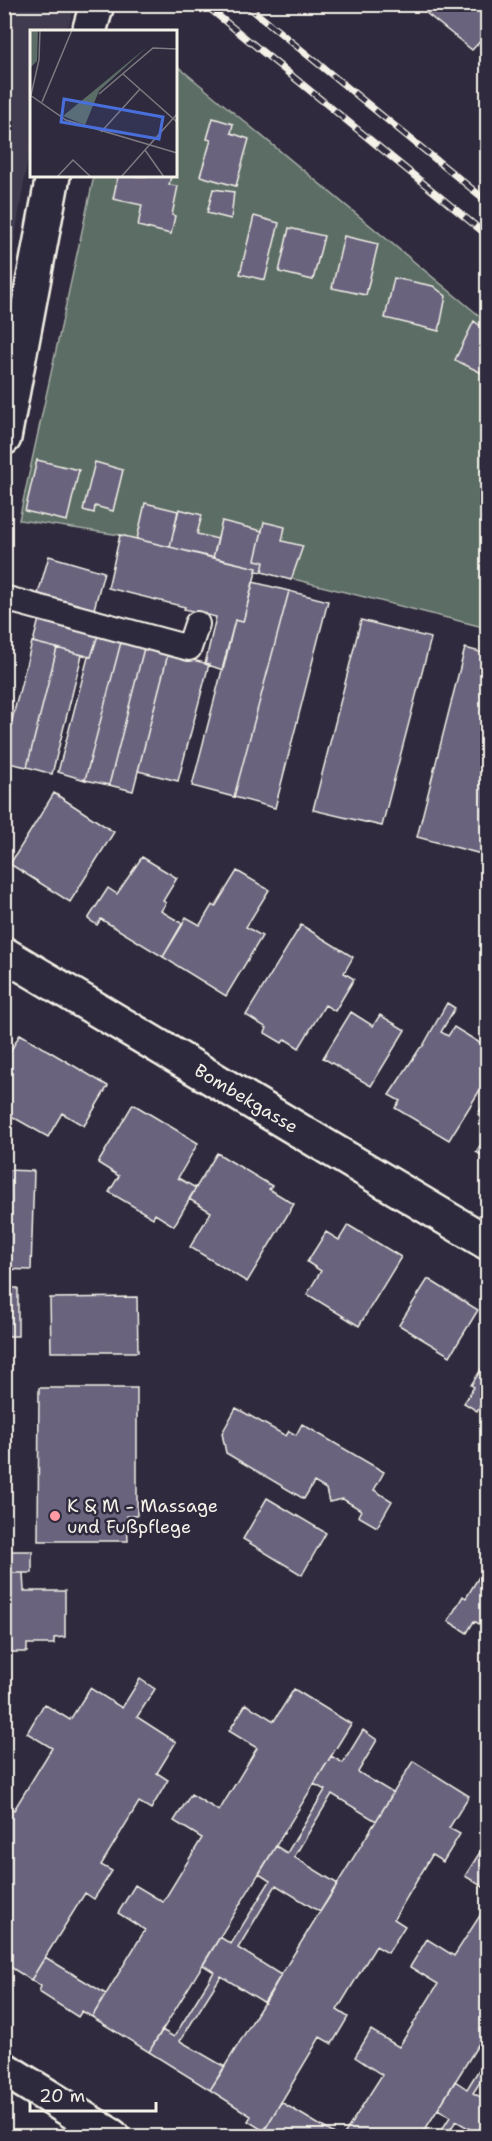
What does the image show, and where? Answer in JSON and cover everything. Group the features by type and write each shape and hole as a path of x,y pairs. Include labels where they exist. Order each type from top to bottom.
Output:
{"street":[{"path":"90,30 97,4"},
{"path":"4,438 53,177"},
{"name":"Bombekgasse","path":"4,954 488,1243"},
{"path":"4,2069 65,2109 112,2136"}],"lane":[{"path":"4,598 189,648 197,624"}],"shaded area":[{"path":"5,4 75,5 67,30 30,30 30,154 5,298"}],"green space":[{"path":"177,66 487,322 487,628 120,535 19,520 94,177 177,177"}],"building":[{"path":"415,4 488,4 488,33 472,50"},
{"path":"213,118 233,124 231,133 249,139 236,186 200,176 211,140 207,139"},
{"path":"118,177 171,177 169,185 178,186 171,234 138,226 142,205 113,199"},
{"path":"213,189 234,192 231,219 207,213"},
{"path":"254,216 279,223 265,280 240,274"},
{"path":"289,228 324,236 313,280 279,272"},
{"path":"344,236 378,244 366,295 332,288"},
{"path":"394,278 433,286 446,296 439,331 385,318"},
{"path":"474,321 488,332 488,376 455,360"},
{"path":"37,460 79,470 67,521 25,511"},
{"path":"95,462 123,470 113,511 95,506 94,513 83,510"},
{"path":"145,503 178,511 170,547 137,539"},
{"path":"179,509 202,515 197,534 218,539 213,558 170,547"},
{"path":"222,521 262,531 255,560 264,562 262,572 256,571 257,568 213,558"},
{"path":"264,522 285,527 282,541 303,546 291,580 262,572 264,562 255,560"},
{"path":"120,535 257,568 243,622 235,620 223,670 205,664 216,617 108,588"},
{"path":"49,556 104,572 94,609 38,594"},
{"path":"253,582 289,591 234,797 192,786 235,620 243,622"},
{"path":"289,591 328,601 275,808 234,797"},
{"path":"39,619 98,635 91,657 33,642"},
{"path":"361,620 431,638 382,826 313,810"},
{"path":"98,635 121,642 85,780 58,772 88,657 91,657"},
{"path":"32,642 57,648 27,767 4,762 4,751"},
{"path":"121,642 144,648 109,785 85,780"},
{"path":"57,648 82,655 52,774 27,767"},
{"path":"144,648 168,654 133,791 109,785"},
{"path":"465,648 488,654 488,847 485,855 417,837"},
{"path":"168,654 209,664 178,781 138,771"},
{"path":"54,793 114,832 70,902 10,864"},
{"path":"142,857 177,878 163,901 166,903 161,911 183,924 163,957 101,919 97,925 88,919 108,888 117,894"},
{"path":"237,871 269,890 246,927 262,936 226,996 163,957 186,917 200,925 212,905 215,907"},
{"path":"301,925 353,957 344,973 354,979 335,1011 325,1005 299,1048 285,1039 282,1043 265,1033 267,1028 246,1015"},
{"path":"447,1003 455,1008 441,1032 448,1036 454,1027 488,1048 488,1077 449,1140 395,1108 400,1101 389,1095 423,1046"},
{"path":"351,1012 373,1026 380,1015 405,1030 371,1086 323,1058"},
{"path":"20,1034 108,1086 84,1126 62,1113 48,1137 4,1112 4,1052 9,1054"},
{"path":"488,1098 488,1119 478,1114"},
{"path":"133,1104 198,1143 178,1178 196,1188 174,1226 155,1214 153,1218 109,1192 119,1176 98,1163"},
{"path":"488,1133 488,1159 476,1152"},
{"path":"217,1153 272,1186 269,1189 294,1204 247,1282 190,1247 211,1212 189,1199"},
{"path":"4,1170 34,1171 31,1270 4,1269"},
{"path":"348,1225 401,1257 359,1326 307,1294 321,1271 307,1262 326,1232 339,1240"},
{"path":"428,1279 478,1310 450,1356 399,1325"},
{"path":"4,1288 18,1288 18,1336 4,1336"},
{"path":"137,1297 138,1352 51,1352 50,1298"},
{"path":"488,1359 488,1411 480,1406 477,1411 464,1403 474,1387 471,1385"},
{"path":"39,1388 137,1388 137,1516 127,1516 128,1541 38,1541"},
{"path":"236,1408 286,1436 289,1431 296,1435 302,1424 384,1472 374,1490 392,1501 377,1527 358,1516 361,1510 343,1499 329,1502 326,1489 314,1482 304,1499 226,1453 222,1433"},
{"path":"267,1498 326,1533 302,1575 243,1539"},
{"path":"4,1551 32,1551 32,1573 4,1573"},
{"path":"488,1562 488,1629 474,1621 467,1633 448,1621 463,1596 466,1598"},
{"path":"4,1573 23,1573 24,1591 65,1591 65,1637 54,1638 54,1644 27,1644 27,1652 9,1652 9,1644 4,1644"},
{"path":"140,1679 155,1689 137,1717 176,1742 157,1773 168,1780 151,1809 139,1802 101,1865 112,1871 94,1899 85,1893 31,1980 4,1963 4,1805 14,1810 52,1748 27,1733 44,1704 70,1720 90,1688 122,1708"},
{"path":"294,1689 351,1724 149,2052 92,2017 145,1930 118,1913 135,1885 163,1902 202,1838 174,1821 191,1794 219,1811 257,1748 229,1731 246,1704 274,1721"},
{"path":"363,1730 377,1740 358,1772 393,1793 376,1821 332,1794 294,1857 338,1884 320,1912 276,1885 238,1948 281,1975 265,2003 221,1976 180,2041 225,2067 210,2090 149,2052 162,2030 174,2037 214,1972 203,1965 220,1937 231,1944 270,1881 259,1874 276,1846 287,1853 325,1790 314,1784 331,1756 343,1763"},
{"path":"413,1761 469,1796 449,1828 460,1834 443,1862 432,1855 394,1919 405,1926 388,1953 376,1946 337,2010 348,2017 332,2044 320,2037 264,2131 248,2121 251,2116 210,2090"},
{"path":"482,1849 488,1852 488,1890 465,1876"},
{"path":"488,1903 488,2029 421,2136 343,2136 382,2075 355,2057 371,2030 399,2047 438,1984 410,1967 427,1939 454,1956"},
{"path":"45,1957 106,1994 92,2017 82,2011 78,2017 39,1992 41,1986 31,1980"},
{"path":"488,2055 488,2070 473,2093 488,2101 488,2136 482,2136 456,2121 446,2136 438,2136 450,2117 438,2109 455,2081 467,2089"},
{"path":"281,2102 338,2136 273,2136 264,2131"}],"railway":[{"path":"204,4 488,236"},
{"path":"245,4 488,202"}],"place":[{"name":"K & M - Massage und Fußpflege","path":"55,1516"}]}
